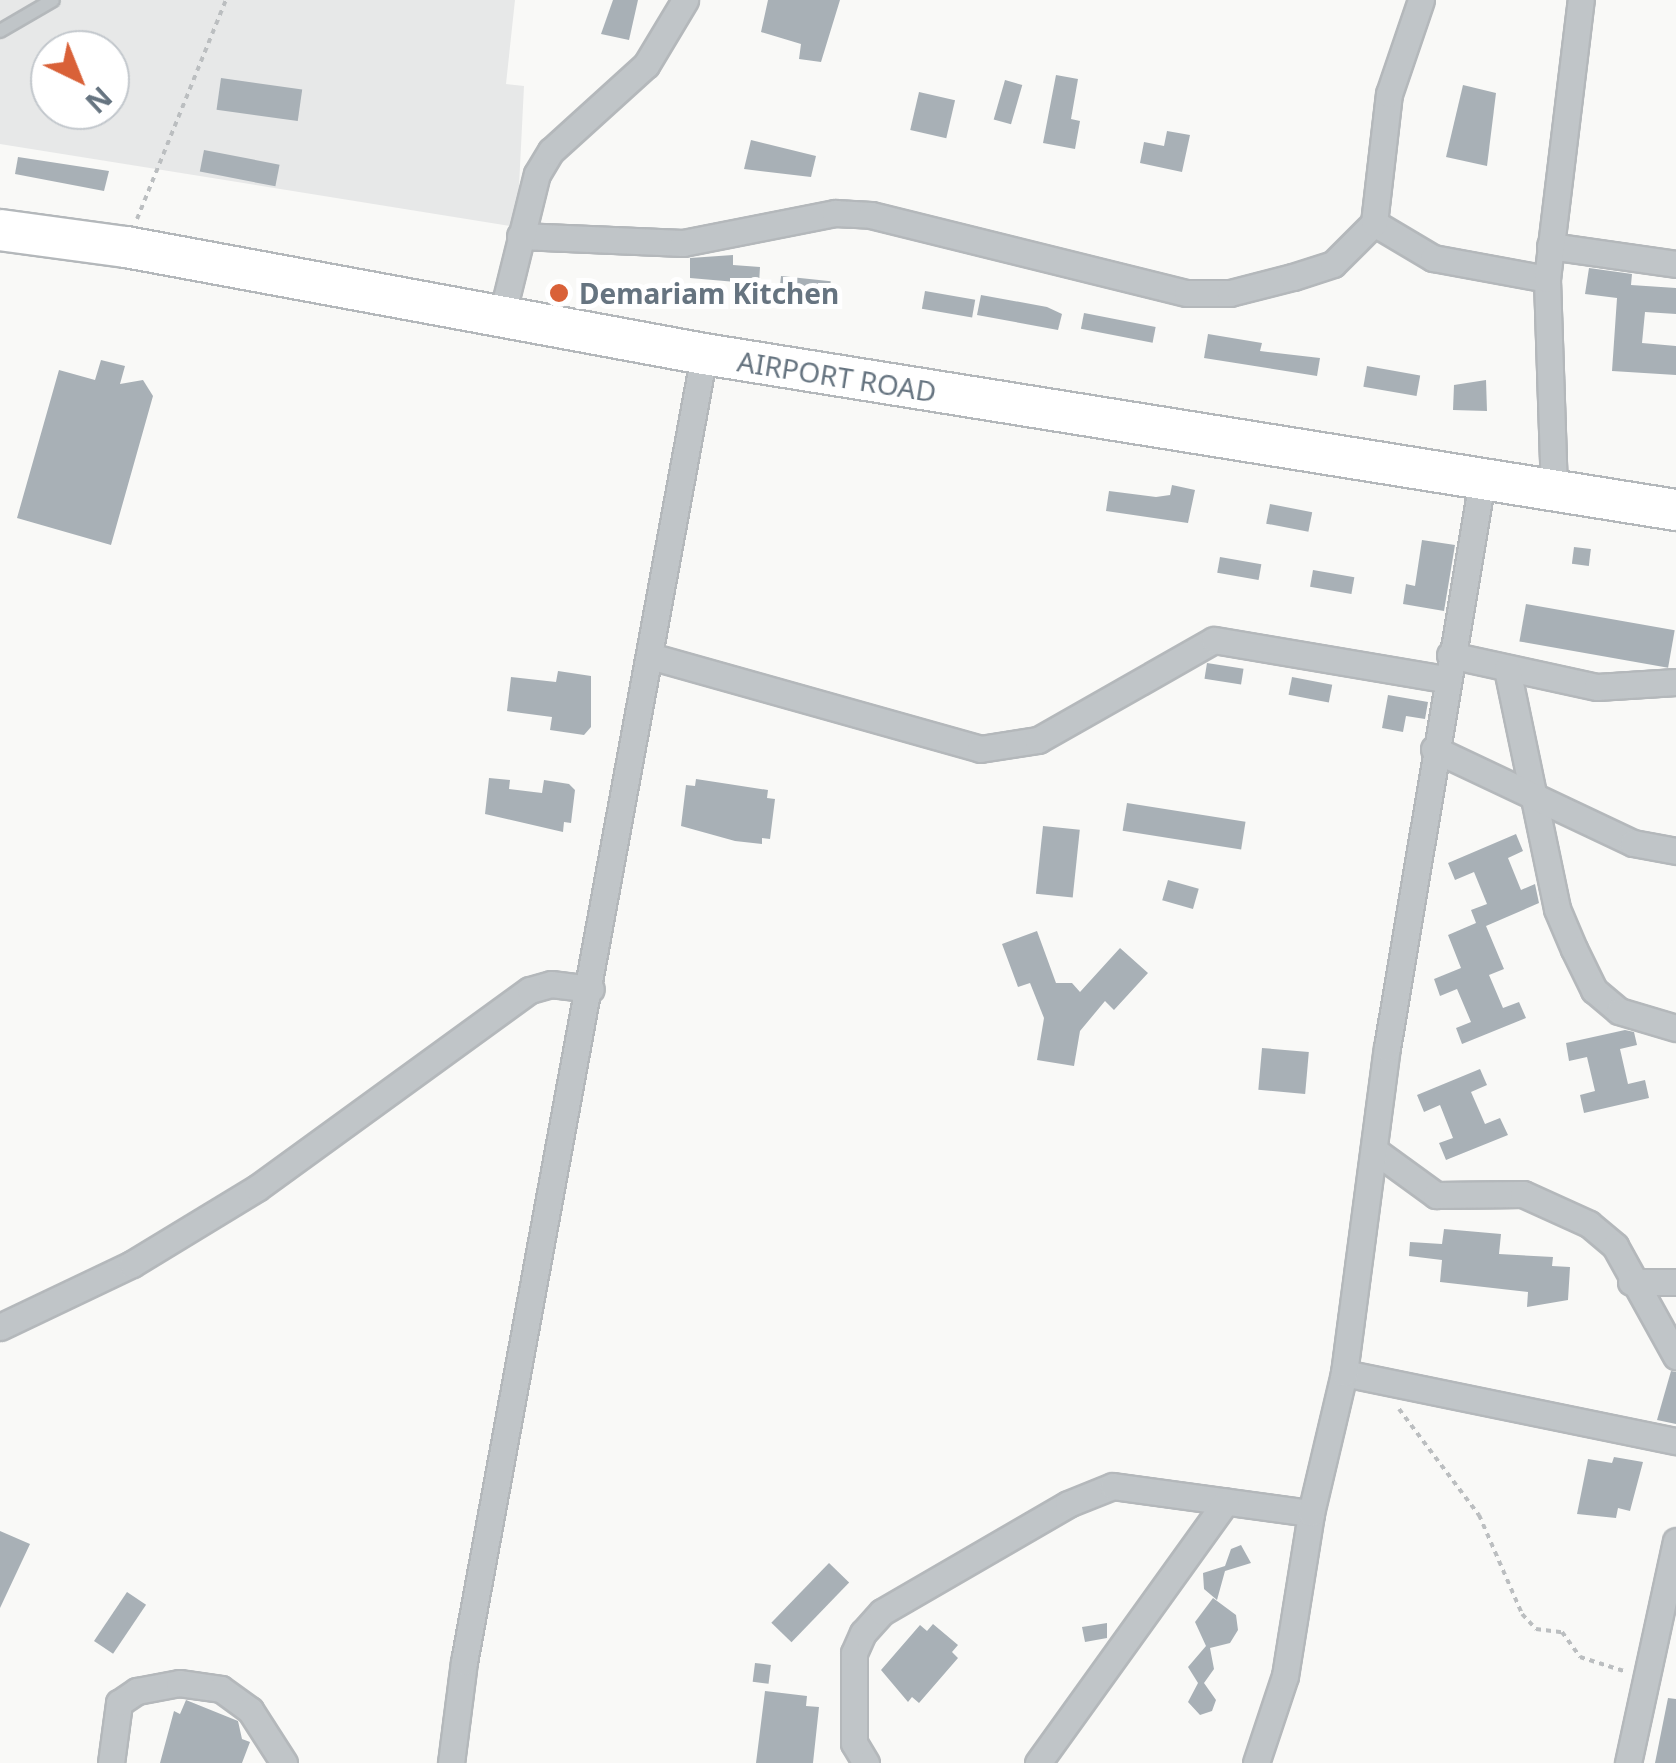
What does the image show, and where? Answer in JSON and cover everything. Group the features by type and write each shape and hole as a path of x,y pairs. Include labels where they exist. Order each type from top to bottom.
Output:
{"highway":[{"name":"AIRPORT ROAD","path":"0,230 126,247 501,320 704,354 1676,510"}],"street":[{"path":"501,320 537,174 552,151 646,65 685,0"},
{"path":"520,236 682,243 835,214 872,215 1188,293 1230,293 1333,264 1359,245 1374,223 1390,94 1421,0"},
{"path":"1554,491 1547,280 1581,0"},
{"path":"1374,223 1433,258 1547,280"},
{"path":"1550,246 1676,264"},
{"path":"451,1763 464,1662 591,989 704,354"},
{"path":"1256,1763 1285,1676 1311,1513 1344,1373 1434,750 1482,481"},
{"path":"650,656 980,749 1038,740 1214,640 1447,667 1506,668 1597,687 1676,682"},
{"path":"1506,668 1557,909 1594,990 1619,1011 1676,1028"},
{"path":"1434,750 1634,843 1676,851"},
{"path":"0,1327 132,1264 256,1188 530,990 551,984 591,989"},
{"path":"1374,1150 1436,1195 1523,1194 1589,1224 1615,1246 1631,1282 1676,1356"},
{"path":"1631,1282 1676,1282"},
{"path":"1344,1373 1676,1441"},
{"path":"866,1763 854,1743 854,1653 882,1612 1093,1492 1114,1486 1311,1513"},
{"path":"1038,1763 1226,1501"},
{"path":"1628,1763 1676,1541"},
{"path":"110,1763 119,1703 137,1692 179,1682 221,1689 250,1710 284,1763"}],"lane":[{"path":"0,30 54,0"}],"path":[{"path":"126,247 226,0"},
{"path":"1373,1379 1457,1479 1522,1614 1536,1629 1562,1632 1580,1657 1644,1680"}],"shaded area":[{"path":"0,0 515,0 506,84 524,86 517,227 0,144"}],"building":[{"path":"613,0 638,0 629,40 601,34"},
{"path":"768,0 840,0 821,62 799,59 801,44 761,32"},
{"path":"1056,75 1078,79 1071,119 1080,121 1075,149 1043,143"},
{"path":"221,78 302,89 298,121 217,110"},
{"path":"1005,80 1022,85 1011,124 994,119"},
{"path":"1463,85 1496,93 1487,166 1446,157"},
{"path":"919,92 955,100 946,138 910,130"},
{"path":"1167,131 1190,135 1182,172 1140,163 1144,142 1164,146"},
{"path":"751,140 816,156 811,177 744,169"},
{"path":"204,150 280,165 275,186 200,172"},
{"path":"18,157 109,171 104,191 15,174"},
{"path":"733,255 733,265 760,267 759,284 690,278 690,258"},
{"path":"1589,268 1632,274 1631,285 1676,288 1676,314 1645,312 1642,343 1676,346 1676,375 1612,371 1617,298 1585,294"},
{"path":"781,276 831,281 829,301 779,296"},
{"path":"925,291 975,300 972,318 922,309"},
{"path":"981,295 1047,307 1062,314 1058,330 977,315"},
{"path":"1084,313 1156,327 1153,343 1081,329"},
{"path":"1208,334 1262,343 1260,351 1320,358 1317,376 1204,358"},
{"path":"101,360 125,366 120,384 143,380 153,396 111,545 17,518 59,370 95,380"},
{"path":"1367,366 1420,375 1417,396 1363,387"},
{"path":"1486,380 1487,411 1453,410 1454,385"},
{"path":"1172,485 1195,490 1188,523 1106,511 1109,491 1156,497 1170,495"},
{"path":"1270,504 1312,512 1308,532 1266,524"},
{"path":"1422,540 1455,545 1444,611 1403,604 1406,584 1415,586"},
{"path":"1574,547 1591,549 1589,566 1572,564"},
{"path":"1220,557 1261,564 1259,580 1217,573"},
{"path":"1313,570 1354,577 1351,594 1310,587"},
{"path":"1526,604 1675,630 1668,668 1519,641"},
{"path":"1207,663 1244,669 1241,685 1204,679"},
{"path":"558,671 591,676 591,727 584,735 550,730 552,717 507,711 511,677 556,682"},
{"path":"1292,677 1332,685 1329,702 1289,695"},
{"path":"1388,695 1428,702 1425,719 1406,716 1403,732 1382,728"},
{"path":"489,778 510,780 509,789 542,793 544,780 569,784 575,790 571,823 564,822 563,832 485,814"},
{"path":"696,779 768,790 767,798 775,799 770,839 762,838 762,844 735,841 681,826 686,785 695,786"},
{"path":"1127,803 1246,822 1241,849 1123,831"},
{"path":"1043,826 1080,830 1073,897 1036,894"},
{"path":"1516,834 1523,851 1508,858 1521,890 1535,884 1539,903 1486,926 1504,969 1489,975 1503,1008 1519,1002 1526,1018 1462,1044 1456,1028 1471,1022 1457,989 1440,996 1434,979 1461,968 1448,935 1476,923 1471,910 1487,904 1474,872 1455,880 1448,863"},
{"path":"1168,880 1199,889 1193,909 1162,900"},
{"path":"1037,931 1056,983 1072,983 1080,992 1120,948 1148,973 1114,1010 1105,1001 1080,1031 1074,1066 1037,1060 1044,1018 1030,983 1018,987 1002,944"},
{"path":"1625,1030 1634,1032 1637,1045 1620,1049 1628,1084 1645,1080 1649,1098 1584,1113 1580,1095 1595,1091 1587,1057 1569,1061 1566,1043"},
{"path":"1262,1048 1309,1052 1305,1094 1258,1090"},
{"path":"1480,1069 1487,1085 1471,1092 1485,1124 1500,1118 1508,1135 1446,1160 1439,1143 1453,1138 1440,1105 1424,1112 1417,1095"},
{"path":"1444,1229 1501,1234 1499,1254 1553,1257 1552,1266 1570,1267 1568,1300 1527,1307 1528,1292 1440,1282 1442,1260 1409,1256 1410,1242 1442,1244"},
{"path":"1671,1371 1676,1372 1676,1424 1657,1420"},
{"path":"1614,1457 1643,1462 1630,1511 1618,1508 1616,1518 1577,1514 1588,1459 1612,1463"},
{"path":"0,1531 30,1544 0,1608"},
{"path":"1241,1545 1251,1563 1225,1571 1217,1600 1204,1589 1203,1573 1225,1566 1231,1549"},
{"path":"829,1563 849,1582 791,1642 771,1623"},
{"path":"127,1592 146,1605 113,1654 94,1641"},
{"path":"1213,1598 1236,1615 1238,1630 1230,1643 1210,1648 1214,1669 1204,1683 1216,1700 1212,1711 1200,1715 1188,1702 1198,1683 1188,1667 1206,1646 1195,1622"},
{"path":"1107,1623 1107,1638 1085,1642 1082,1627"},
{"path":"933,1624 958,1645 952,1652 958,1658 919,1703 912,1697 908,1702 881,1670 920,1625 927,1631"},
{"path":"755,1663 771,1665 769,1684 753,1682"},
{"path":"765,1691 807,1696 806,1706 819,1707 813,1763 756,1763"},
{"path":"1668,1698 1676,1699 1676,1763 1655,1763"},
{"path":"186,1700 238,1721 242,1739 250,1742 242,1763 160,1763 174,1711 180,1714"}],"place":[{"name":"Demariam Kitchen","path":"559,293"}]}
